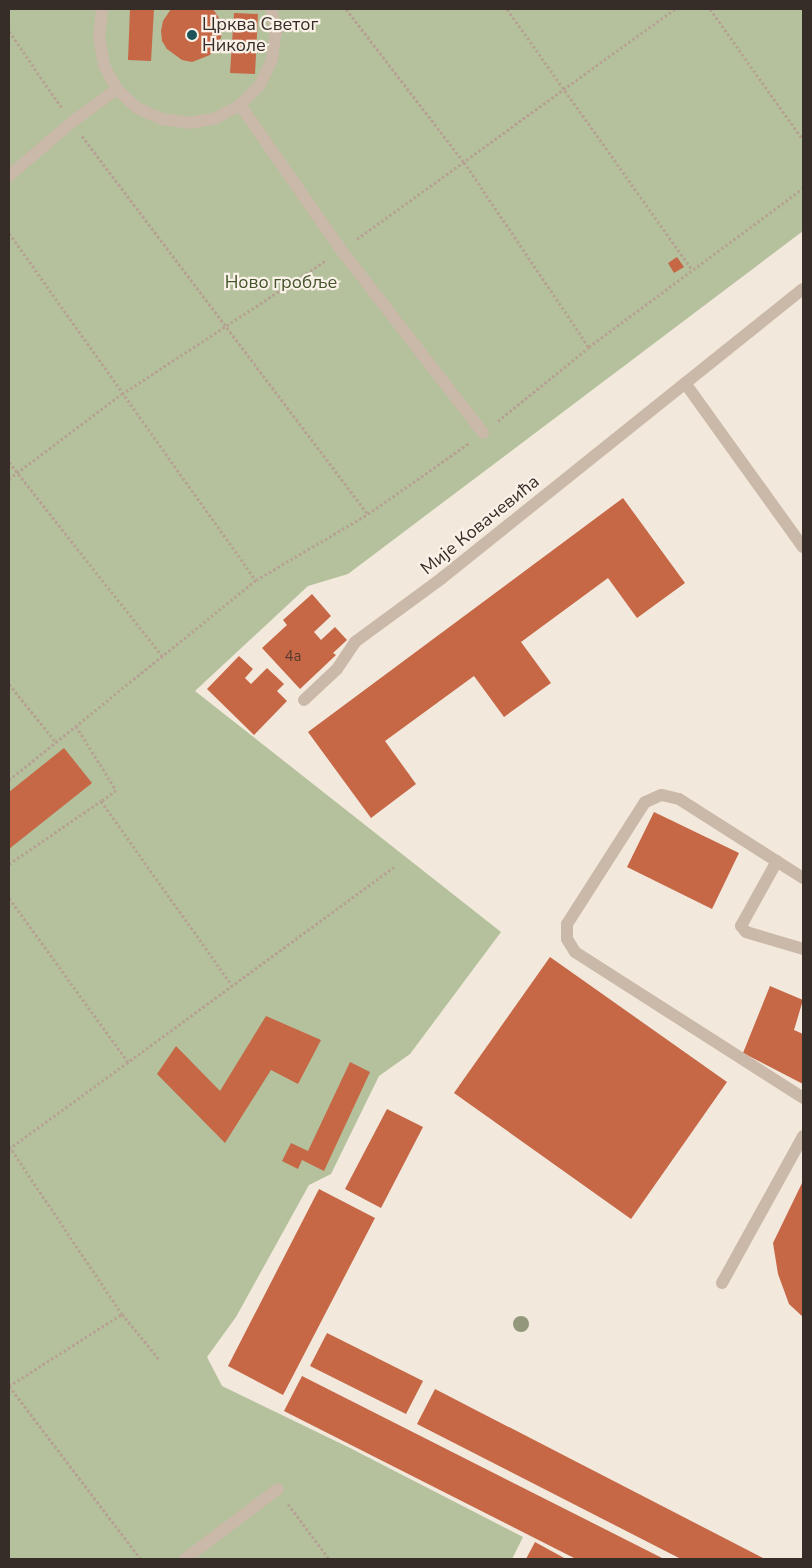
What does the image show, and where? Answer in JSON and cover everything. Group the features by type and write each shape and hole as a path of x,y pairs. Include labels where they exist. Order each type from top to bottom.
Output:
{"street":[{"path":"102,9 98,37 104,64 117,89 137,108 162,120 189,123 216,118 240,106 260,85 272,60 276,31 271,9"},
{"path":"9,176 72,122 117,89"},
{"path":"240,106 342,251 483,433"},
{"name":"Мије Ковачевића","path":"304,700 337,668 355,642 442,578 803,289"},
{"path":"685,383 803,548"},
{"path":"803,878 679,799 661,795 645,802 567,924 567,939 574,952 803,1098"},
{"path":"777,861 742,926 746,932 803,949"},
{"path":"722,1282 803,1136"},
{"path":"185,1559 278,1489"}],"path":[{"path":"346,9 464,162 589,347"},
{"path":"507,9 566,89 692,269"},
{"path":"9,479 122,394 342,251 675,9"},
{"path":"710,9 803,140"},
{"path":"9,31 72,122 368,514"},
{"path":"9,780 256,580 368,514 483,433 589,347 803,188"},
{"path":"9,232 122,394 256,580"},
{"path":"9,462 162,656"},
{"path":"9,684 56,742"},
{"path":"9,864 116,790 76,726"},
{"path":"101,801 232,985"},
{"path":"159,1359 122,1314 9,1147 394,867"},
{"path":"9,898 128,1062"},
{"path":"122,1314 9,1386 140,1559"},
{"path":"278,1489 329,1559"}],"green space":[{"name":"Ново гробље","path":"9,9 803,9 803,231 348,574 308,586 195,691 501,932 410,1054 379,1076 331,1174 309,1185 236,1317 207,1357 222,1386 350,1448 523,1537 512,1559 9,1559"}],"building":[{"path":"130,9 154,9 151,61 128,60"},
{"name":"Црква Светог Николе","path":"171,9 213,9 219,18 222,28 221,38 210,55 192,62 182,60 167,49 162,41 161,31 163,21"},
{"path":"234,13 258,14 255,74 230,73"},
{"path":"677,257 684,267 674,273 668,263"},
{"path":"623,498 685,583 637,618 608,578 521,642 551,683 504,717 474,676 385,741 416,784 371,818 308,732"},
{"path":"312,594 331,616 314,632 321,640 335,627 347,640 333,653 336,655 300,689 262,648 287,625 283,620"},
{"path":"239,656 253,669 245,678 251,684 267,668 284,684 277,691 287,701 254,735 207,689"},
{"path":"64,748 92,783 9,849 9,792"},
{"path":"654,812 739,853 712,909 627,867"},
{"path":"550,957 727,1082 631,1219 454,1093"},
{"path":"770,986 803,1000 794,1030 803,1034 803,1084 743,1053"},
{"path":"266,1016 321,1040 298,1084 271,1070 225,1143 157,1074 176,1046 220,1091"},
{"path":"350,1062 370,1072 324,1171 302,1160 298,1169 282,1161 291,1143 308,1151"},
{"path":"387,1109 423,1127 381,1208 345,1189"},
{"path":"803,1181 803,1317 789,1304 778,1274 773,1243"},
{"path":"319,1189 375,1218 283,1395 228,1366"},
{"path":"327,1333 423,1381 406,1414 310,1366"},
{"path":"302,1376 664,1559 576,1559 284,1411"},
{"path":"435,1389 765,1559 681,1559 417,1424"},
{"path":"535,1542 566,1559 526,1559"}],"place":[{"name":"Црква Светог Николе","path":"192,35"}]}
